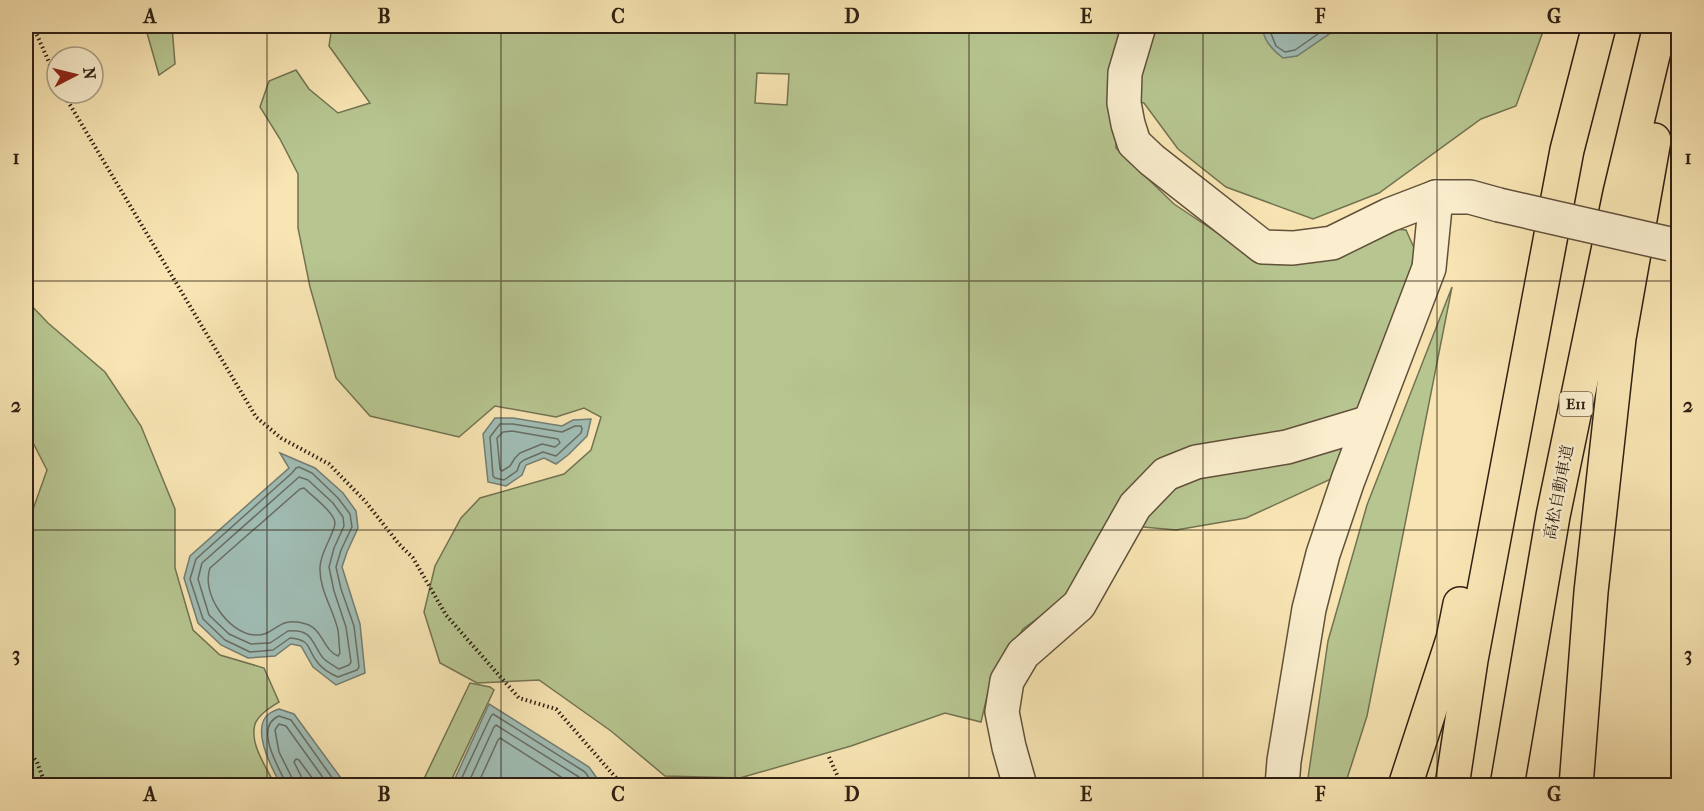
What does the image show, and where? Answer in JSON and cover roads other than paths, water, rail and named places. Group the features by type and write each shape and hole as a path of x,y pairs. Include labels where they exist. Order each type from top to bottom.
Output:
{"highway":[{"path":"1405,786 1452,639 1527,277 1567,150 1599,26"},
{"name":"高松自動車道","path":"1507,786 1553,516 1620,193 1660,26"},
{"path":"1578,780 1591,592 1619,338 1675,26"},
{"path":"1452,786 1471,660 1567,150"}],"street":[{"path":"1139,26 1125,73 1124,103 1134,143 1152,160 1263,248 1293,248 1332,243 1389,215 1436,197 1470,197 1674,244"},
{"path":"1282,786 1309,609 1323,554 1348,480 1430,268 1436,197"},
{"path":"1020,786 1002,712 1007,681 1023,654 1079,605 1135,506 1167,474 1196,462 1287,447 1370,422"}],"water":[{"path":"1262,26 1332,26 1332,32 1297,56 1283,58 1269,44"},
{"path":"495,418 513,418 562,426 573,420 591,419 587,436 568,455 556,464 544,458 526,465 522,475 506,486 488,482 483,434"},
{"path":"280,453 315,468 343,493 356,511 358,528 342,567 360,624 365,673 336,685 313,667 301,646 291,644 275,656 248,658 221,645 198,623 184,578 190,556 289,468"},
{"path":"489,704 589,767 602,785 452,785"},
{"path":"279,709 294,714 346,785 281,785 264,748 262,738 264,719"}]}
